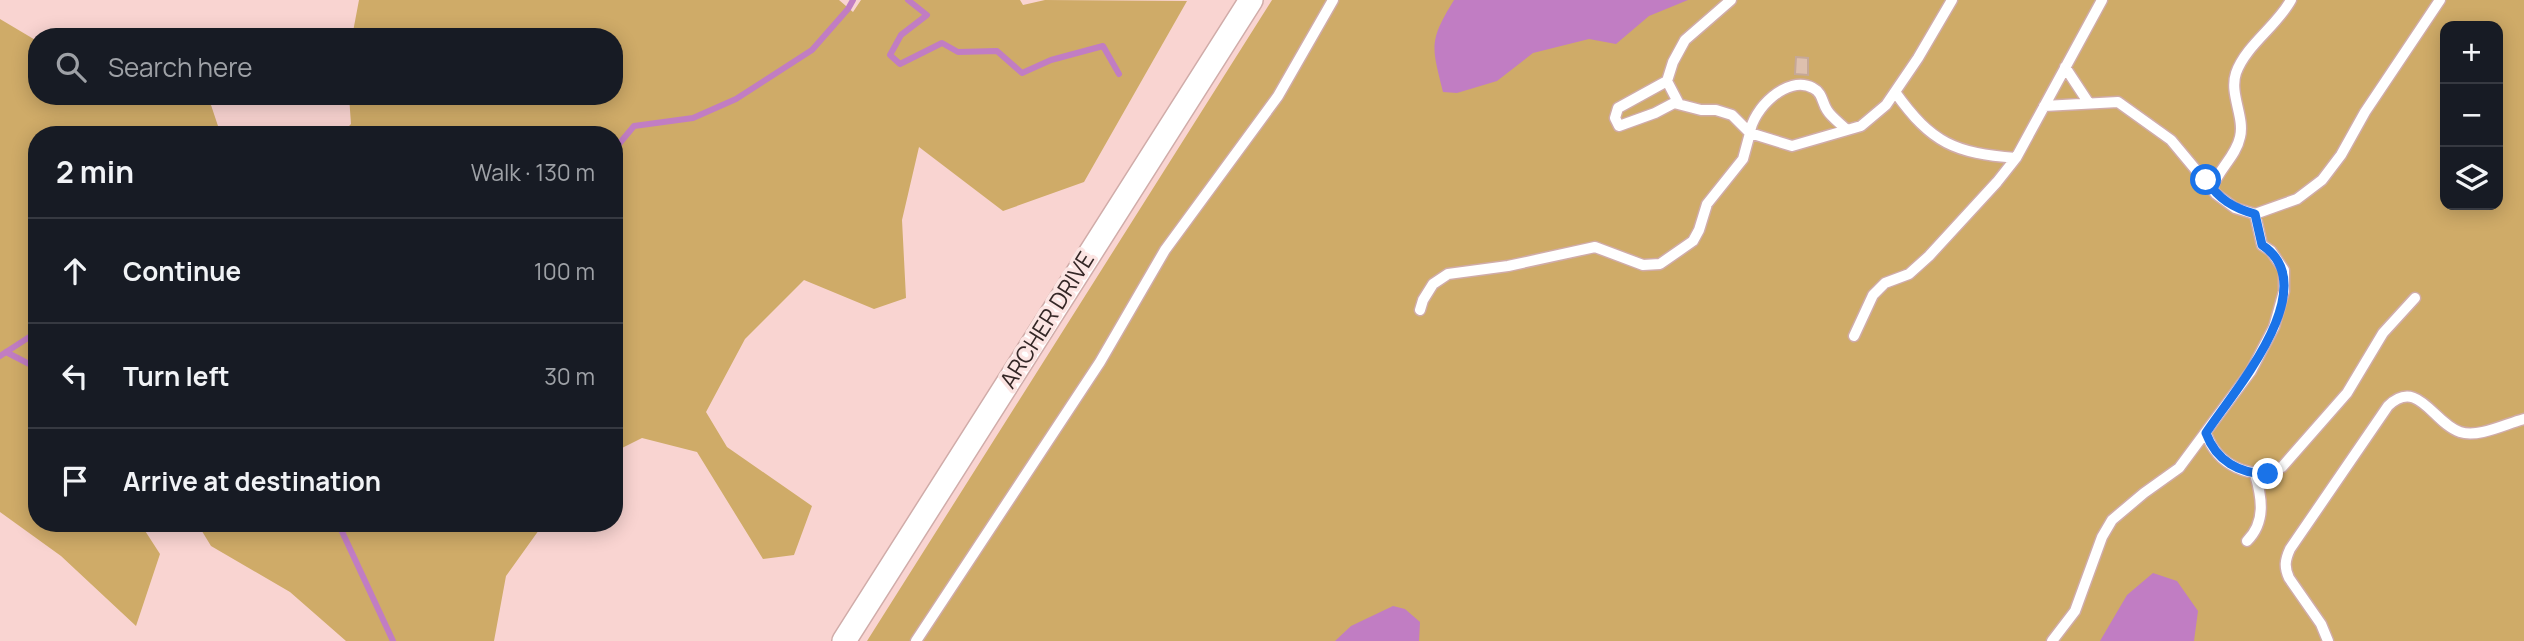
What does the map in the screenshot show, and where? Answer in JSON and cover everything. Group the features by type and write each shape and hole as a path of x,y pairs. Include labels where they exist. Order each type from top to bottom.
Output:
{"street":[{"name":"ARCHER DRIVE","path":"844,641 1251,0"}],"lane":[{"path":"916,641 1100,362 1165,250 1278,96 1333,0"},
{"path":"1731,0 1685,40 1667,81 1618,108 1615,118 1619,126 1674,103 1732,115 1750,133 1791,145 1861,126 1886,105 1919,58 1952,0"},
{"path":"1854,337 1873,295 1885,283 1909,274 1929,256 2016,158 2102,0"},
{"path":"2212,189 2215,177 2230,158 2240,138 2241,118 2235,74 2291,0"},
{"path":"2044,106 2118,102 2171,140 2212,189 2235,208 2255,214 2297,199 2322,180 2342,155 2365,112 2440,0"},
{"path":"2065,67 2088,102"},
{"path":"1667,81 1679,104"},
{"path":"1420,310 1433,285 1448,274 1478,268 1508,266 1595,247 1643,265 1660,264 1693,241 1707,204 1743,159 1751,123 1758,112 1782,89 1798,85 1813,88 1824,99 1826,110 1847,130"},
{"path":"1895,92 1914,117 1943,142 1979,155 2016,158"},
{"path":"2052,641 2075,611 2102,537 2112,520 2179,468 2251,371 2274,327 2284,291 2284,270 2271,251 2262,245 2255,214"},
{"path":"2206,433 2217,456 2231,465 2256,474 2268,474 2282,467 2347,393 2383,333 2415,298"},
{"path":"2328,641 2321,624 2289,578 2285,569 2286,560 2290,549 2395,398 2407,395 2418,399 2460,432 2476,433 2524,419"},
{"path":"2247,541 2257,531 2261,519 2256,474"}],"shaded area":[{"path":"359,0 839,0 853,12 861,0 1020,0 1023,5 1045,0 1187,1 1084,182 1003,211 919,147 902,220 906,298 874,309 804,280 745,339 706,412 727,447 812,506 794,555 763,559 697,452 642,438 623,448 623,126 349,126 350,105 623,105 623,28 354,28"},
{"path":"1272,0 2524,0 2524,641 867,641"},
{"path":"1454,0 1688,0 1649,16 1616,44 1589,39 1533,53 1497,81 1457,93 1443,92 1435,54 1436,36"},
{"path":"0,19 28,36 28,105 211,105 218,126 28,126 28,532 146,532 160,554 136,626 61,556 0,512"},
{"path":"202,532 538,532 506,576 494,641 346,641 290,592 211,546"},
{"path":"2153,573 2177,581 2198,611 2194,641 2100,641 2127,595"},
{"path":"1393,606 1405,609 1420,622 1419,641 1335,641 1351,626"}],"building":[{"path":"1796,57 1808,58 1808,75 1795,74"}],"waterway":[{"path":"623,139 634,126 693,118 736,99 812,50 853,0"},
{"path":"908,0 927,15 901,35 890,55 900,64 942,43 958,52 997,51 1022,73 1051,60 1103,46 1119,74"},
{"path":"0,356 28,338"},
{"path":"6,352 28,363"},
{"path":"342,532 393,641"}],"route":[{"path":"2206,180 2216,194 2235,208 2255,214 2262,245 2271,251 2284,270 2284,291 2274,327 2251,371 2206,433 2217,456 2231,465 2256,474 2268,474"}]}
